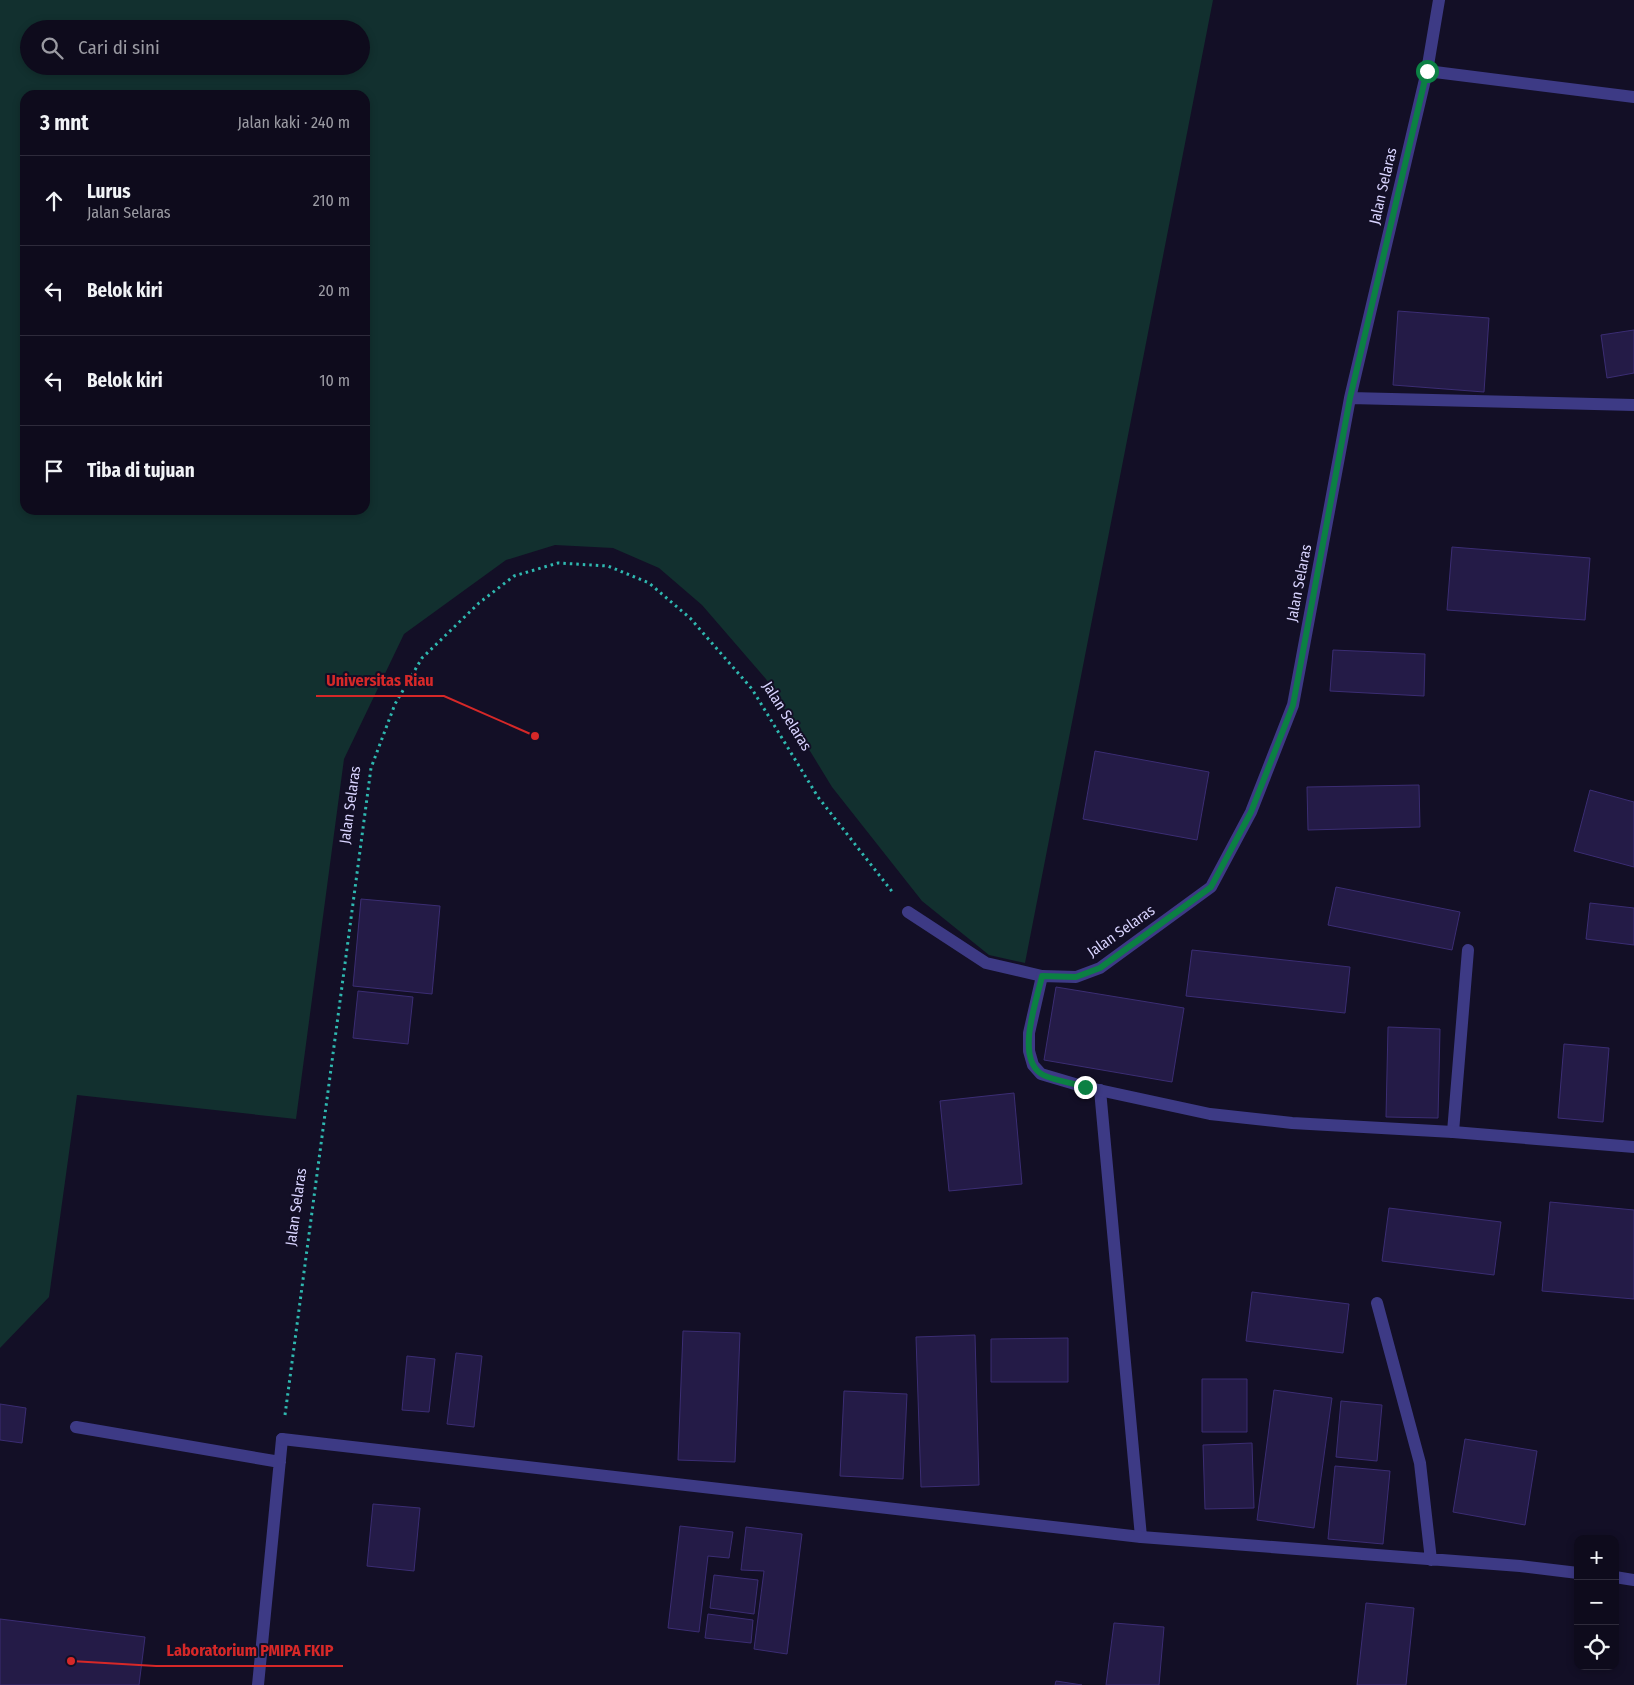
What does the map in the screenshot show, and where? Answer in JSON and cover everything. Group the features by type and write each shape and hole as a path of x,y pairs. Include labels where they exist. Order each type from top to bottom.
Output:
{"street":[{"name":"Jalan Selaras","path":"908,912 986,963 1042,976 1076,977 1100,968 1211,887 1251,812 1293,705 1350,398 1427,71 1439,0"},
{"path":"1427,71 1634,96"},
{"path":"1350,398 1634,405"},
{"path":"1453,1132 1468,950"},
{"path":"1042,976 1029,1034 1029,1051 1033,1065 1041,1074 1100,1090 1210,1114 1292,1123 1453,1132 1634,1147"},
{"path":"1100,1090 1141,1537"},
{"path":"1377,1303 1420,1463 1431,1560"},
{"path":"76,1427 280,1462"},
{"path":"258,1685 282,1439 1141,1537 1574,1573"},
{"path":"1619,1578 1634,1580"}],"path":[{"name":"Jalan Selaras","path":"282,1439 371,768 395,704 422,658 479,603 514,576 558,563 608,566 649,583 690,618 752,689 818,797 908,912"}],"green space":[{"path":"0,0 1213,0 1025,963 989,955 922,901 832,787 766,679 702,605 659,568 613,548 555,545 506,560 404,634 344,759 296,1119 77,1095 49,1297 0,1348"}],"building":[{"path":"1398,311 1489,318 1484,392 1393,385"},
{"path":"1634,330 1634,373 1607,378 1601,335"},
{"path":"1452,547 1590,558 1585,620 1447,610"},
{"path":"1333,650 1425,654 1424,696 1330,691"},
{"path":"1095,751 1209,772 1197,840 1083,819"},
{"path":"1419,785 1420,827 1308,830 1307,787"},
{"path":"1590,790 1634,802 1634,867 1574,851"},
{"path":"1336,887 1460,912 1452,950 1328,925"},
{"path":"361,899 440,906 432,994 353,986"},
{"path":"1590,903 1634,908 1634,945 1586,939"},
{"path":"1192,950 1350,967 1345,1013 1186,996"},
{"path":"1056,987 1184,1008 1172,1082 1044,1060"},
{"path":"358,991 413,997 408,1044 353,1038"},
{"path":"1388,1027 1440,1029 1438,1118 1386,1117"},
{"path":"1564,1044 1609,1048 1603,1122 1558,1118"},
{"path":"1014,1093 1022,1184 949,1191 940,1101"},
{"path":"1550,1202 1634,1210 1634,1299 1542,1291"},
{"path":"1389,1208 1501,1222 1494,1275 1382,1261"},
{"path":"1252,1292 1349,1304 1343,1353 1246,1341"},
{"path":"683,1331 740,1333 735,1462 678,1460"},
{"path":"975,1335 979,1485 921,1487 916,1337"},
{"path":"1068,1338 1068,1382 991,1382 991,1339"},
{"path":"456,1353 482,1356 474,1427 447,1424"},
{"path":"407,1356 435,1359 429,1412 402,1410"},
{"path":"1202,1379 1247,1379 1247,1432 1202,1432"},
{"path":"1274,1390 1332,1398 1314,1528 1257,1520"},
{"path":"844,1391 907,1394 903,1479 840,1476"},
{"path":"1341,1401 1382,1405 1377,1461 1336,1457"},
{"path":"0,1404 26,1408 22,1443 0,1440"},
{"path":"1465,1439 1537,1451 1525,1525 1453,1512"},
{"path":"1252,1443 1254,1508 1205,1509 1203,1445"},
{"path":"1335,1466 1390,1471 1383,1544 1328,1539"},
{"path":"373,1504 420,1508 414,1571 367,1566"},
{"path":"680,1526 733,1532 729,1558 708,1556 699,1632 668,1628"},
{"path":"746,1527 802,1534 787,1654 754,1649 764,1571 741,1570"},
{"path":"714,1575 758,1580 754,1614 710,1608"},
{"path":"1366,1603 1414,1608 1406,1685 1357,1685"},
{"path":"708,1614 753,1620 751,1643 705,1638"},
{"path":"0,1619 145,1637 139,1685 0,1685"},
{"path":"1114,1623 1164,1627 1159,1685 1106,1685"},
{"path":"1056,1681 1082,1685 1055,1685"}],"place":[{"name":"Universitas Riau","path":"535,736"},
{"name":"Laboratorium PMIPA FKIP","path":"71,1661"}],"route":[{"path":"1085,1087 1041,1074 1033,1065 1029,1051 1029,1034 1042,976 1076,977 1100,968 1211,887 1251,812 1293,705 1350,398 1427,71"}]}
